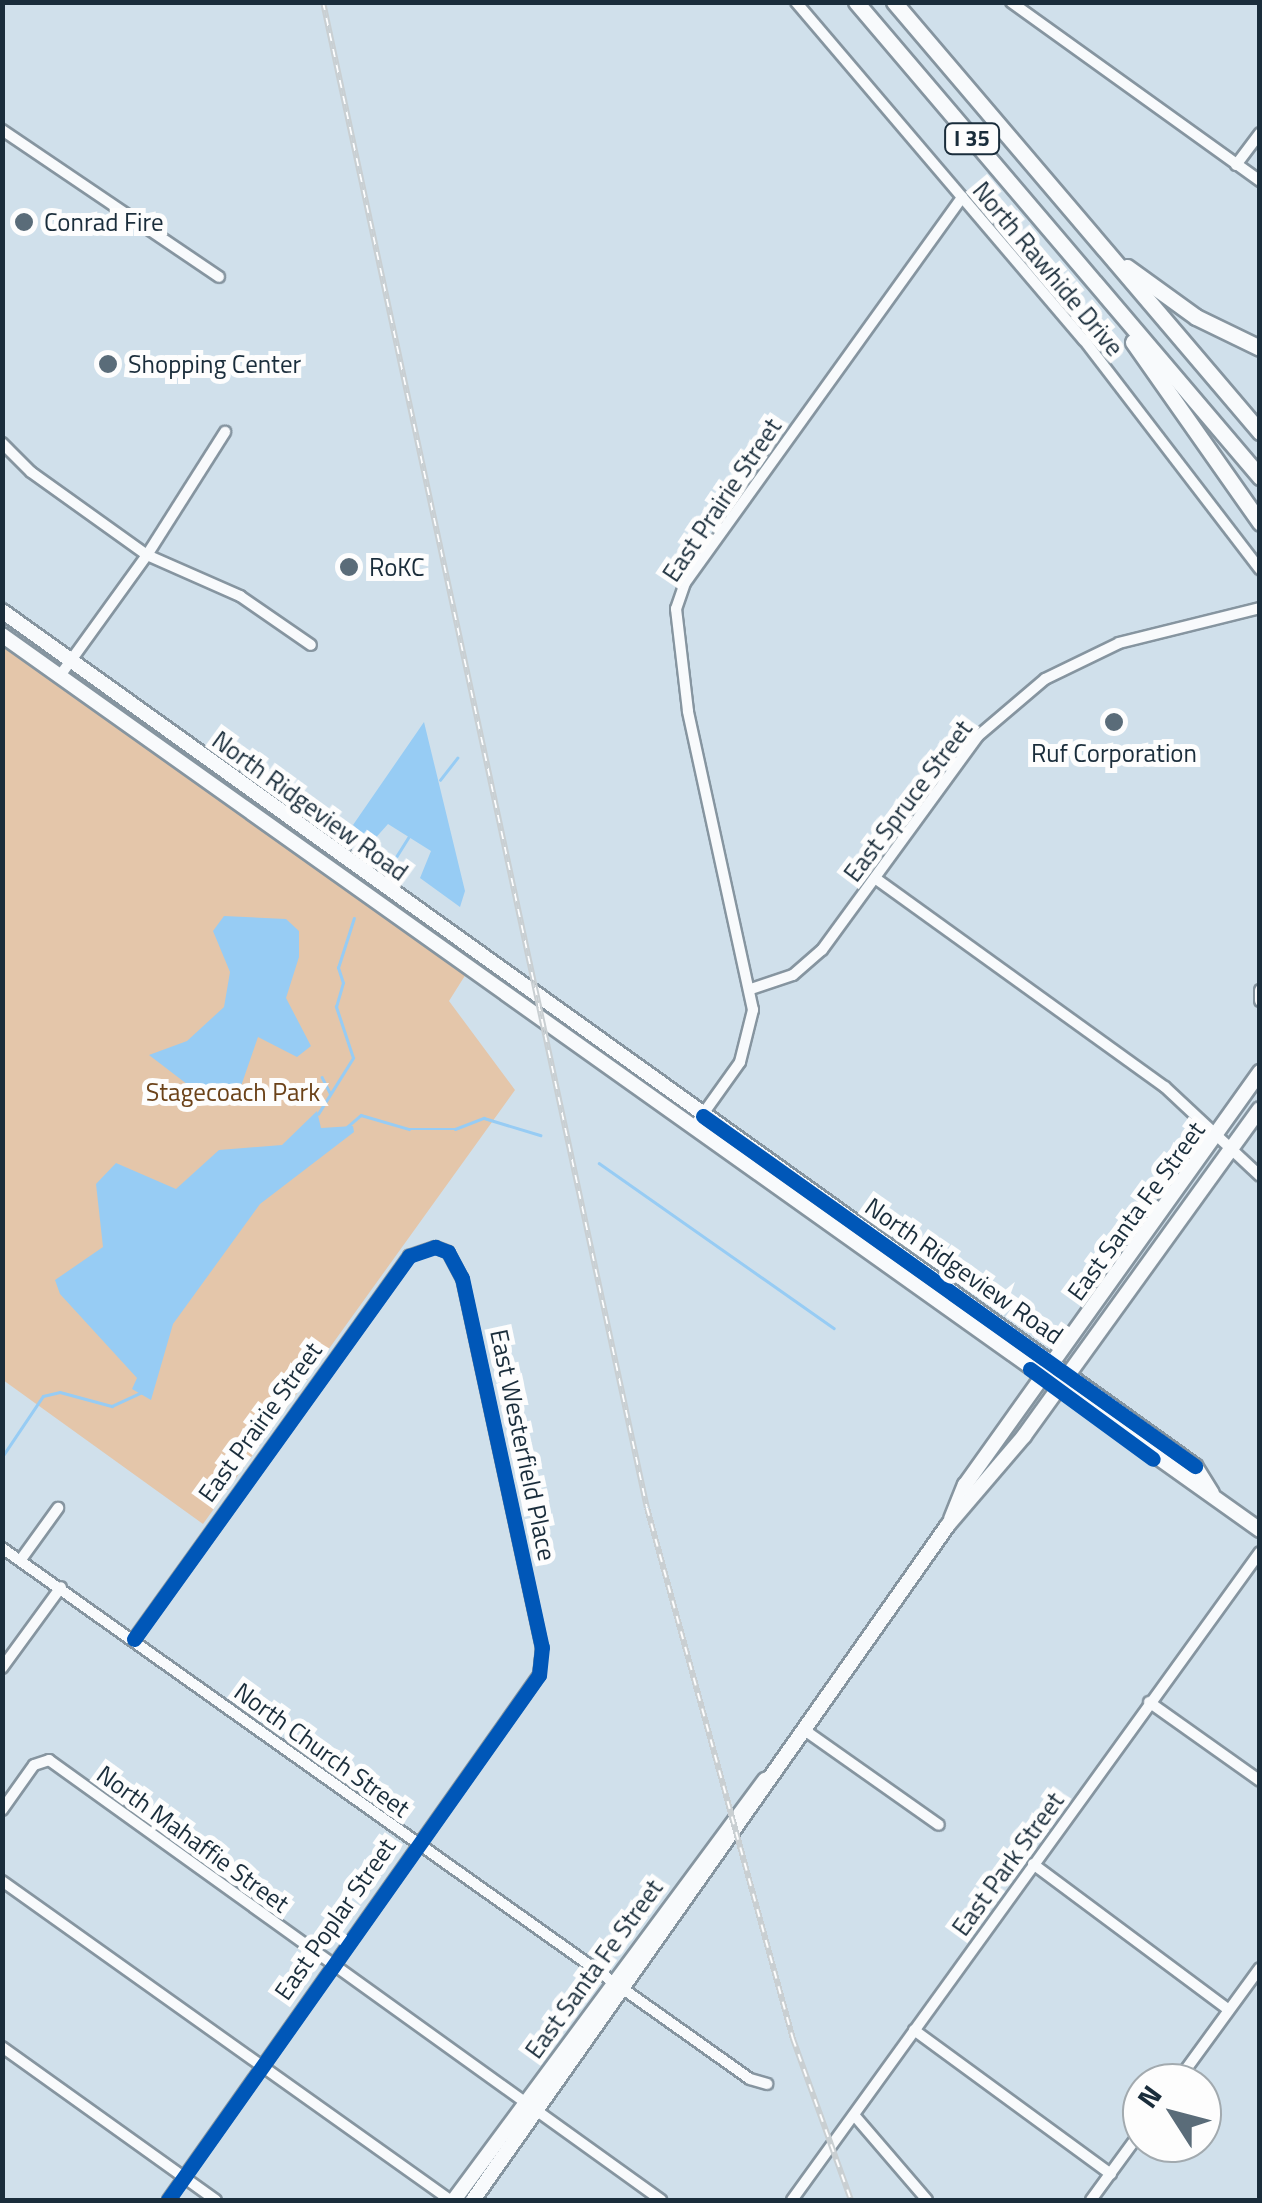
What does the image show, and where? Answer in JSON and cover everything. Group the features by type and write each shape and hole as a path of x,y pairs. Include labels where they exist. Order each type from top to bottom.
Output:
{"highway":[{"name":"I 35","path":"856,2 1260,477"},
{"name":"I 35","path":"894,2 1260,432"},
{"path":"1104,250 1196,318 1260,348"},
{"path":"1087,275 1260,523"}],"main road":[{"name":"North Ridgeview Road","path":"2,611 1153,1459 1260,1530"},
{"name":"North Ridgeview Road","path":"2,636 698,1122 1053,1364 1195,1466 1216,1499"},
{"name":"East Santa Fe Street","path":"948,1525 965,1486 1260,1072"},
{"name":"East Santa Fe Street","path":"452,2200 628,1988 803,1729 948,1525 980,1494 1260,1109"},
{"name":"East Santa Fe Street","path":"473,2200 612,1979 746,1798 776,1769"}],"street":[{"name":"North Rawhide Drive","path":"796,2 1084,340 1260,568"},
{"path":"1011,2 1260,181"},
{"path":"2,130 219,277"},
{"path":"1236,164 1260,132"},
{"name":"East Prairie Street","path":"751,989 688,711 676,609 694,570 962,197"},
{"path":"59,676 148,556 226,432"},
{"path":"2,442 31,472 148,556 240,596 311,645"},
{"name":"East Spruce Street","path":"751,989 793,975 812,961 978,736 1045,679 1152,632 1260,608"},
{"path":"875,878 1165,1087 1260,1176"},
{"path":"698,1122 740,1062 752,1026 751,989"},
{"path":"1260,990 1260,1001"},
{"name":"East Prairie Street","path":"134,1639 410,1256 435,1247"},
{"name":"East Westerfield Place","path":"435,1247 456,1261 462,1278 542,1666"},
{"path":"22,1558 58,1508"},
{"name":"North Church Street","path":"2,1548 22,1558 628,1988 750,2079 767,2084"},
{"name":"East Park Street","path":"792,2200 1260,1552"},
{"path":"2,1668 61,1587"},
{"name":"East Poplar Street","path":"168,2200 542,1666"},
{"path":"1149,1702 1260,1781"},
{"path":"803,1729 939,1825"},
{"name":"North Mahaffie Street","path":"2,1810 42,1759 661,2200"},
{"path":"1032,1864 1229,2010"},
{"path":"2,1881 452,2200"},
{"path":"1191,2063 1260,1968"},
{"path":"914,2030 1111,2174"},
{"path":"2,2048 216,2200"},
{"path":"854,2114 928,2200"},
{"path":"1092,2200 1122,2158"}],"green space":[{"name":"Stagecoach Park","path":"3,642 466,974 449,1001 515,1090 203,1524 3,1380"}],"water":[{"path":"424,722 465,891 460,907 420,878 431,851 388,824 372,842 353,825"},
{"path":"224,916 286,919 299,931 299,957 286,998 311,1046 297,1057 258,1037 239,1092 213,1104 149,1055 187,1041 224,1007 230,972 213,931"},
{"path":"317,1111 321,1128 353,1126 354,1132 260,1204 173,1324 151,1400 132,1389 137,1378 60,1294 55,1280 103,1247 96,1184 116,1163 176,1189 219,1150 282,1145"}],"waterway":[{"path":"440,780 457,758"},
{"path":"391,865 410,835"},
{"path":"318,1114 353,1058 336,1007 343,983 338,968 354,918"},
{"path":"322,1077 330,1093"},
{"path":"347,1127 361,1115 409,1129 455,1129 484,1118 540,1135"},
{"path":"599,1163 834,1328"},
{"path":"2,1457 43,1396 60,1392 112,1406 142,1392"}],"railway":[{"path":"323,2 647,1508 793,2039 851,2200"}],"cycle path":[{"path":"703,1116 1195,1466"},
{"path":"134,1639 409,1256 435,1247 448,1252 462,1278 542,1647 539,1675 168,2200"},
{"path":"1030,1369 1153,1459"}],"place":[{"name":"Conrad Fire","path":"24,222"},
{"name":"Shopping Center","path":"108,364"},
{"name":"RoKC","path":"349,567"},
{"name":"Ruf Corporation","path":"1114,722"}]}
